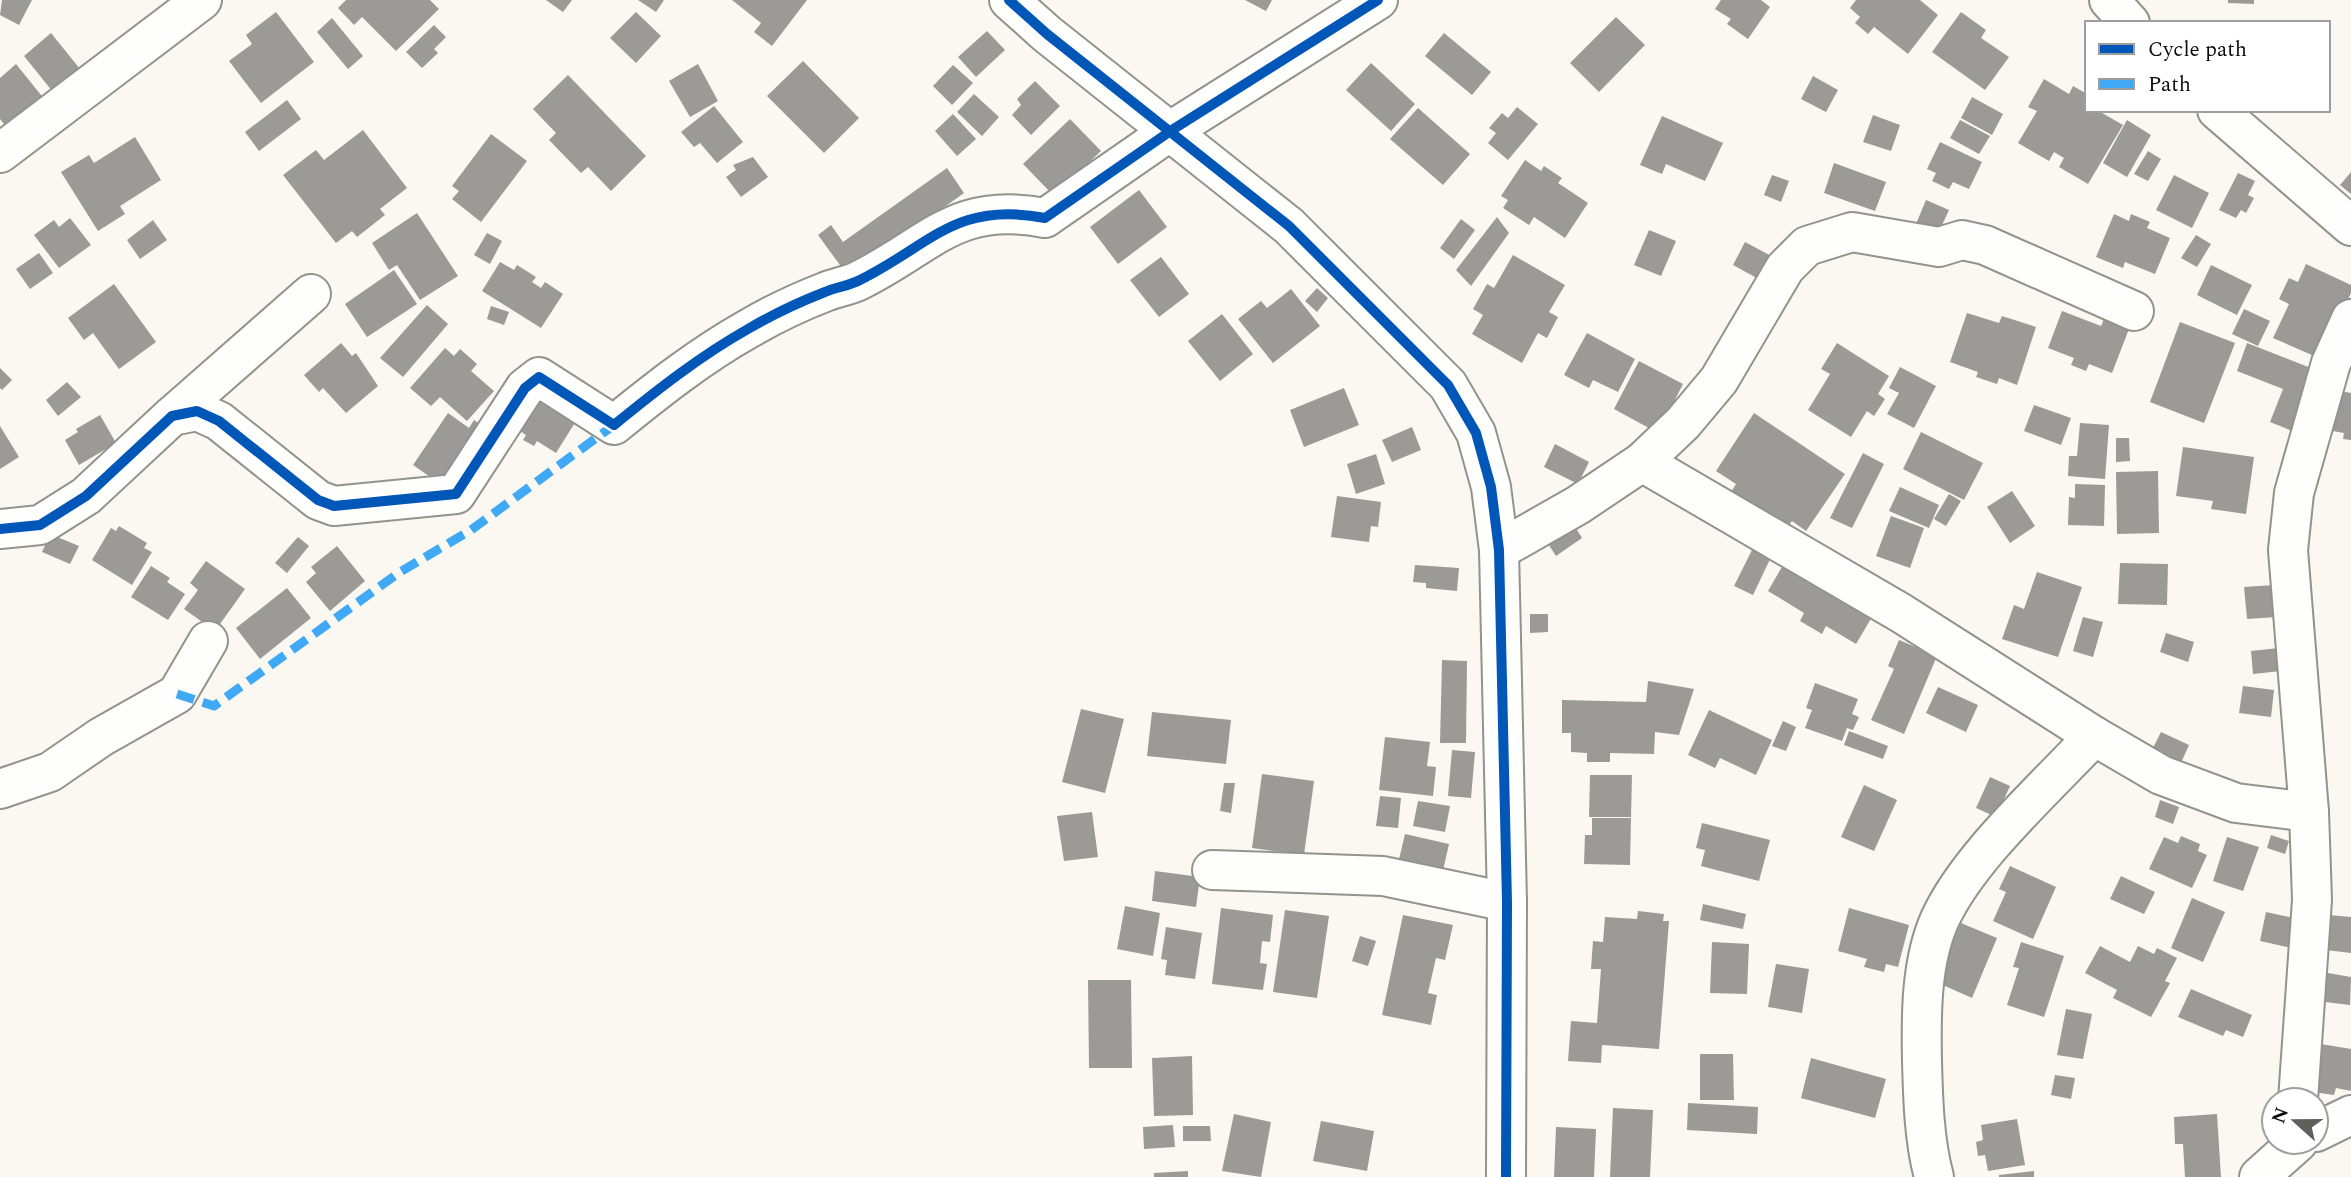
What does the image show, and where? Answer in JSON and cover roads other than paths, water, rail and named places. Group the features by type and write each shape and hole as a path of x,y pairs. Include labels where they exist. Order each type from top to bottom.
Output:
{"street":[{"path":"0,153 202,0"},
{"path":"1009,0 1047,34 1172,130 1289,226 1448,386 1476,433 1491,487 1499,550 1507,902 1506,1177"},
{"path":"172,416 197,411 219,421 318,500 334,506 456,494 525,388 539,377 614,425 678,373 748,328 825,292 858,282 952,225 988,213 1017,213 1045,218 1172,130 1378,0"},
{"path":"2109,0 2128,21"},
{"path":"2219,112 2351,226"},
{"path":"1499,550 1578,505 1642,462 1683,423 1719,380 1786,268 1807,246 1852,232 1939,247 1962,240 1985,245 2134,311"},
{"path":"0,529 40,524 86,496 311,294"},
{"path":"2299,1086 2312,900 2309,811 2288,550 2294,493 2331,363 2351,319"},
{"path":"1642,462 1901,613 2094,736 2161,775 2236,803 2309,811"},
{"path":"0,789 50,772 101,737 177,694 208,640"},
{"path":"1934,1177 1923,1097 1921,1032 1925,976 1939,920 1966,874 2094,736"},
{"path":"1212,870 1383,876 1507,902"},
{"path":"2330,1126 2351,1115"},
{"path":"2259,1177 2283,1156"}]}
